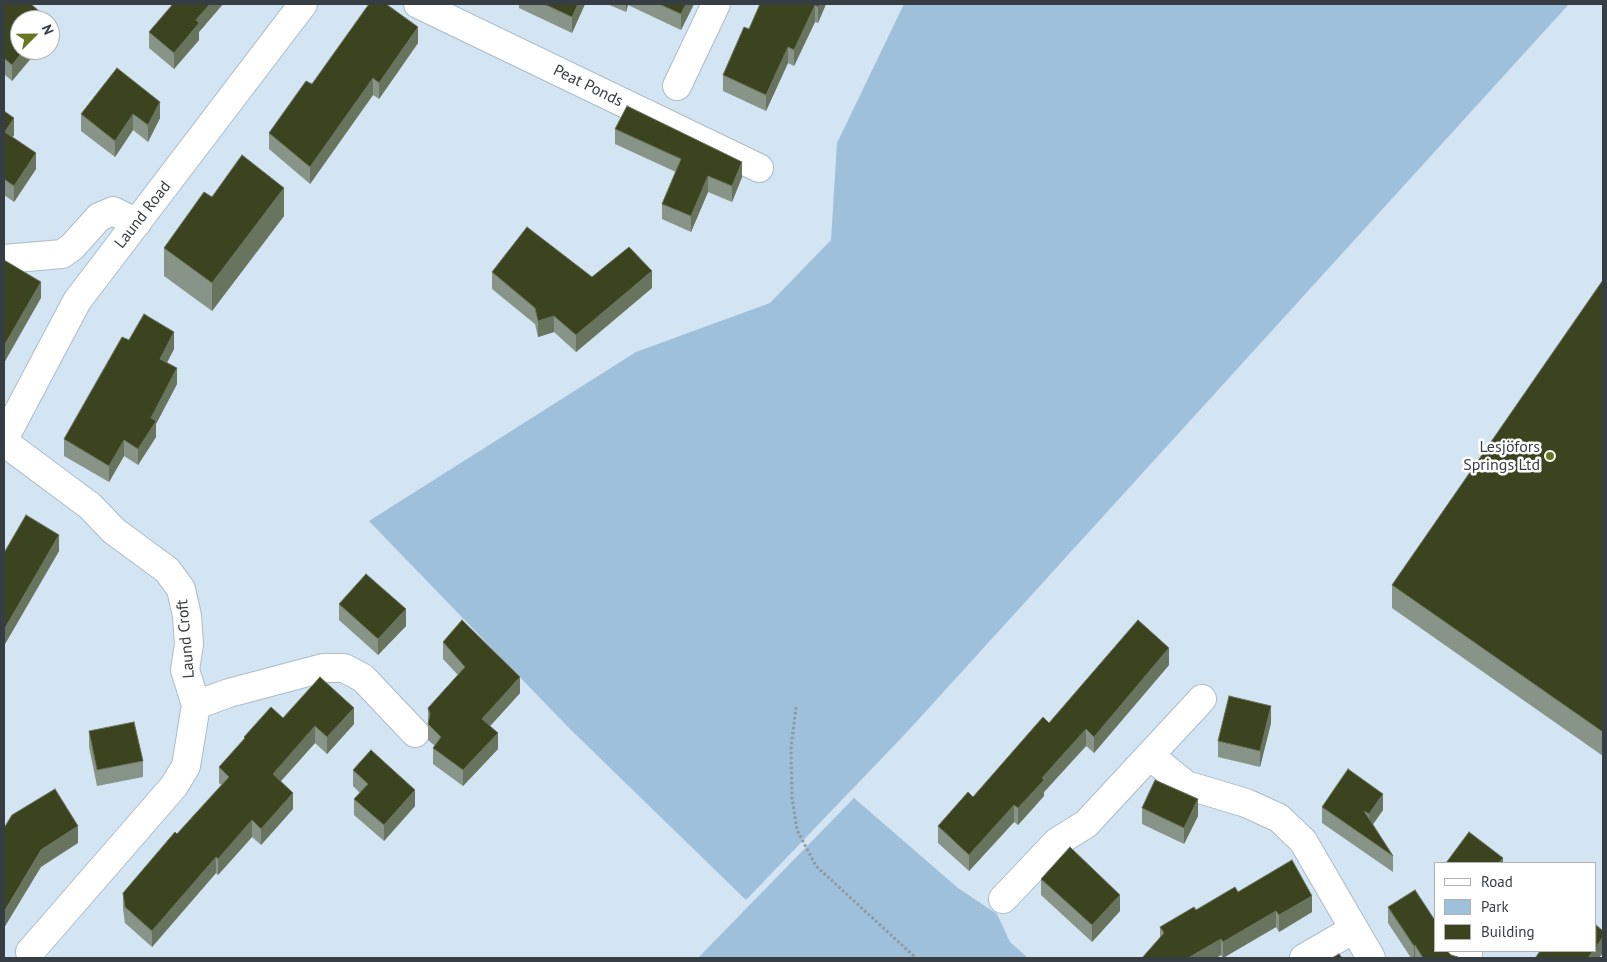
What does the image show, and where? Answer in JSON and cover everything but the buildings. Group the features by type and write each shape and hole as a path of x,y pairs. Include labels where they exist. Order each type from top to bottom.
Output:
{"street":[{"name":"Laund Road","path":"4,441 77,301 303,4"},
{"name":"Peat Ponds","path":"418,4 759,168"},
{"path":"677,86 716,4"},
{"path":"4,258 62,254 72,247 99,216 113,211 137,223"},
{"name":"Laund Croft","path":"4,441 90,506 114,530 167,570 181,589 187,616 188,644 185,670 196,705 186,766 174,786 30,952"},
{"path":"196,705 229,693 323,668 344,668 363,678 415,734"},
{"path":"1003,899 1057,842 1086,824 1202,699"},
{"path":"1150,756 1186,785 1246,803 1279,818 1303,842 1372,958"},
{"path":"1304,958 1354,930"}],"path":[{"path":"796,707 791,748 792,798 797,830 816,866 916,958"}],"green space":[{"path":"904,4 1569,4 907,732 746,900 570,729 369,521 636,352 770,303 831,240 837,143"},
{"path":"854,798 958,888 997,914 1010,942 1028,958 698,958"}],"place":[{"name":"Lesjöfors Springs Ltd","path":"1550,456"}]}
